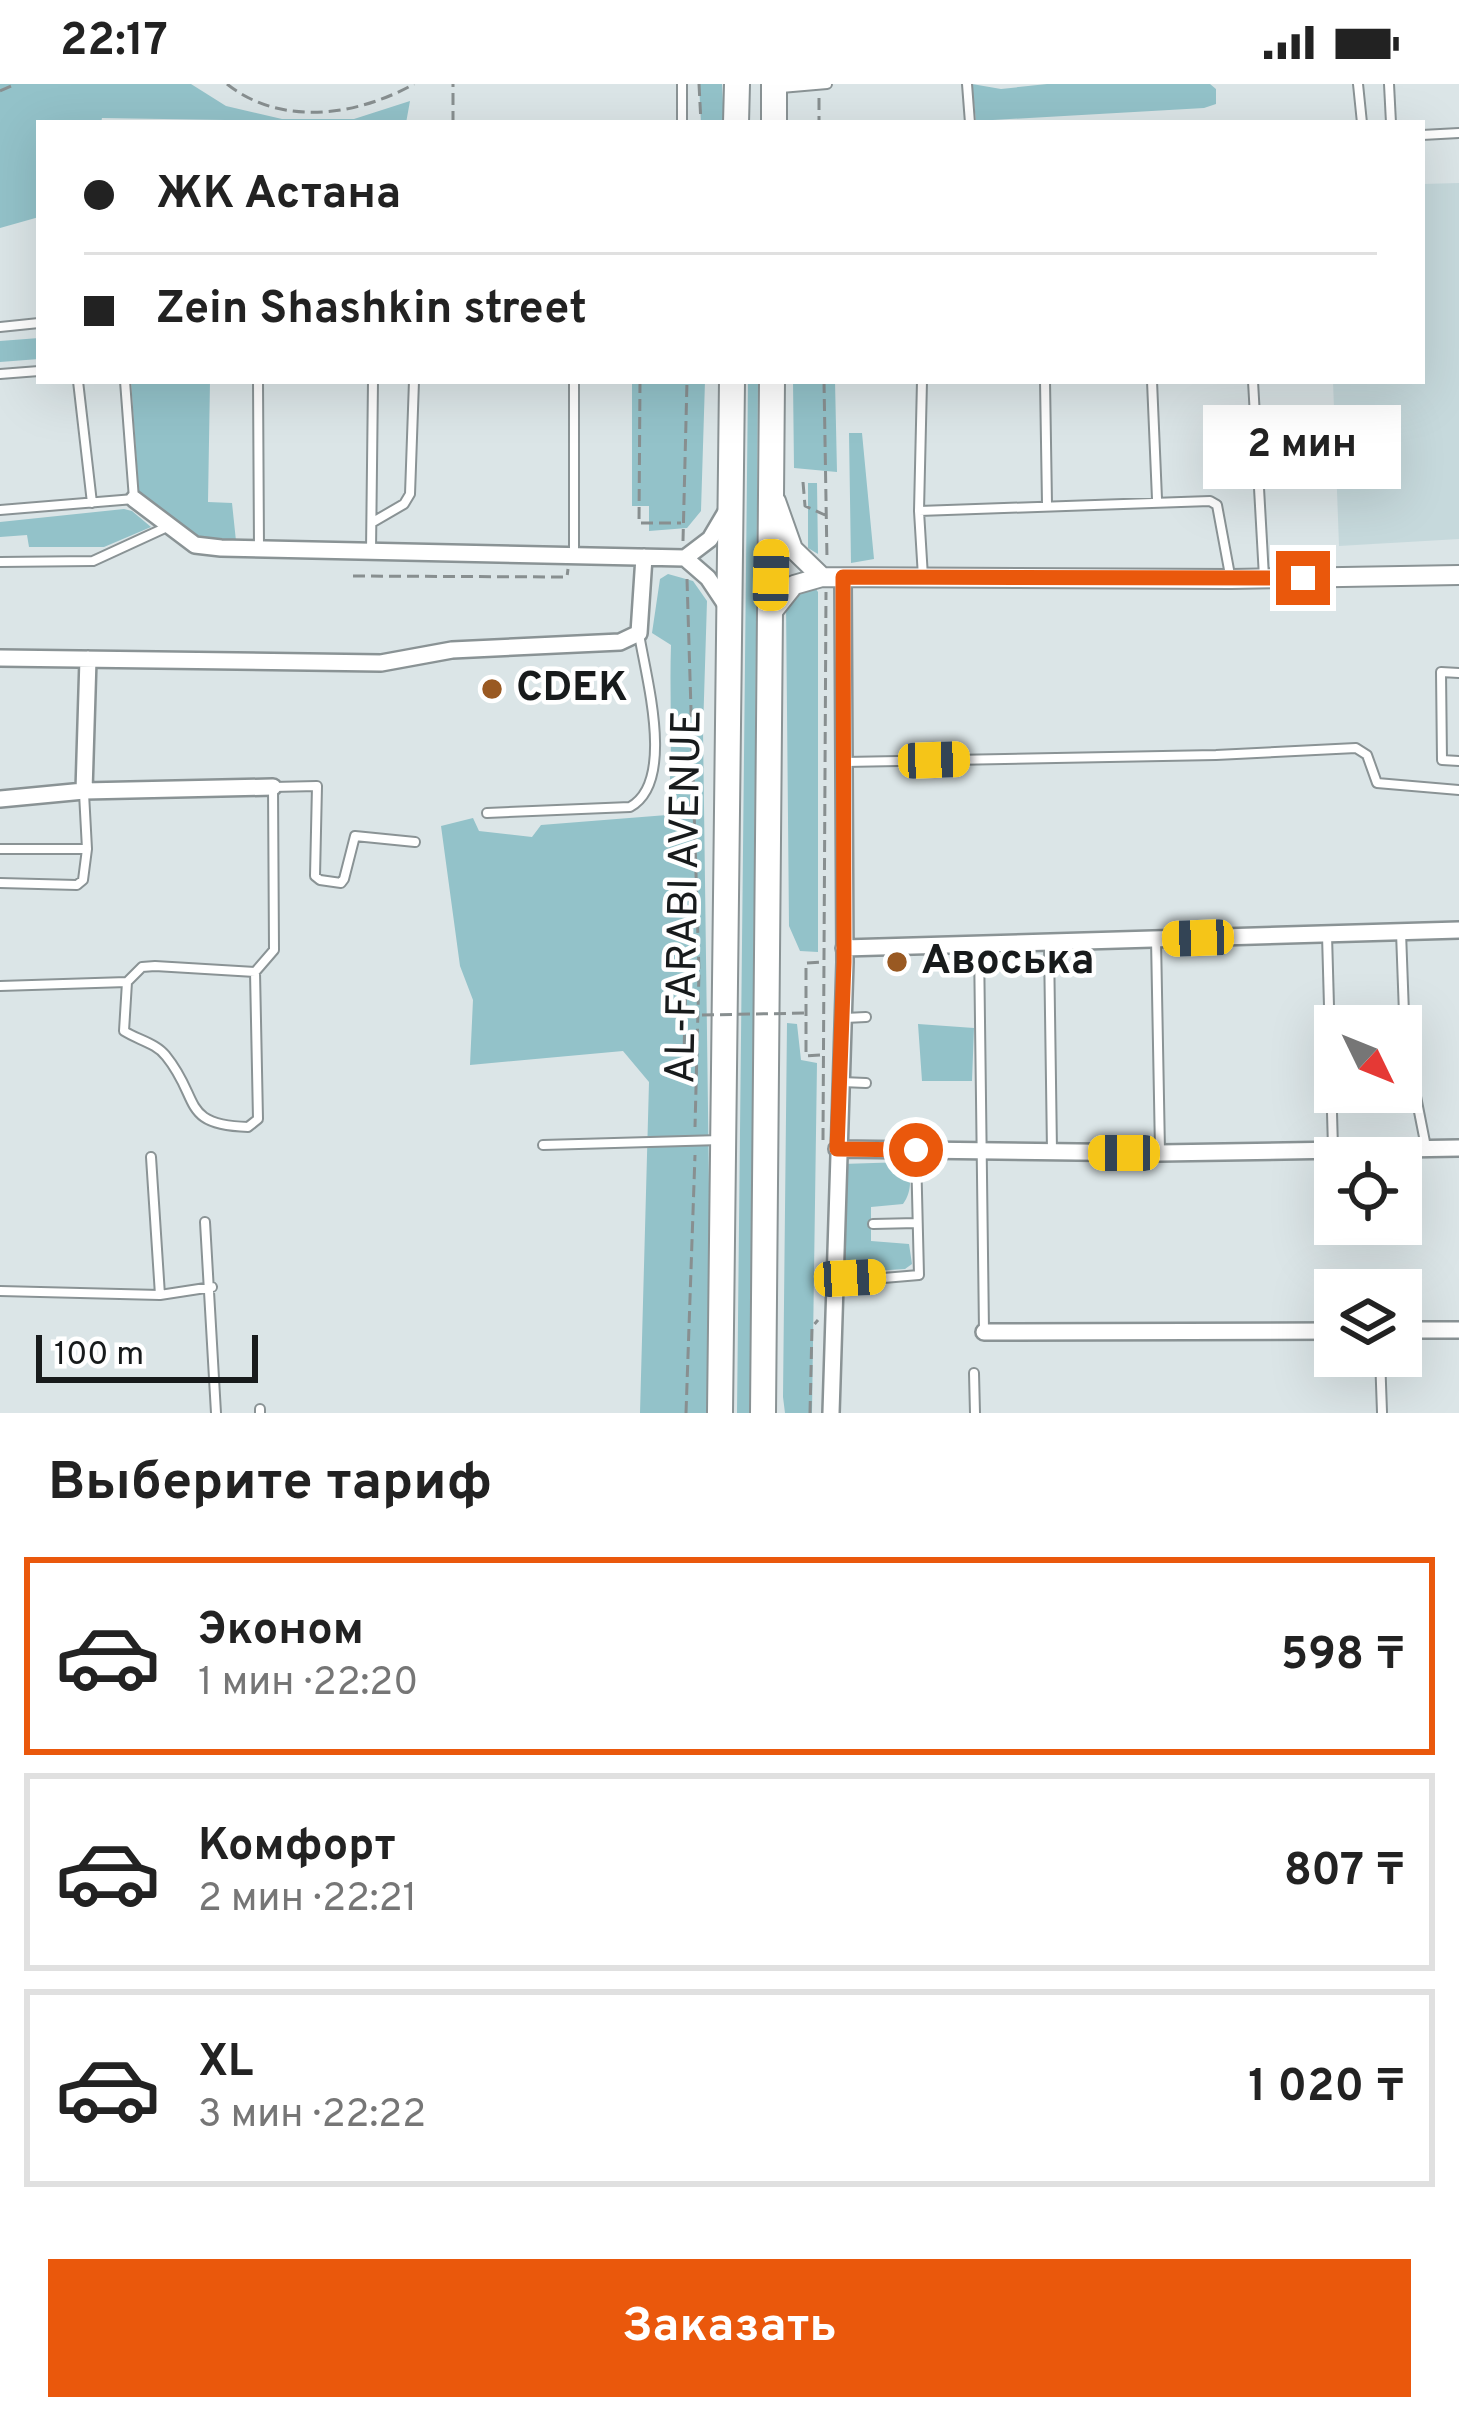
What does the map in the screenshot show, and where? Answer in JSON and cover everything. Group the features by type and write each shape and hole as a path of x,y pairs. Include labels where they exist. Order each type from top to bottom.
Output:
{"main road":[{"path":"736,84 736,120"},
{"path":"774,86 774,120"},
{"name":"AL-FARABI AVENUE","path":"720,1412 732,384"},
{"name":"AL-FARABI AVENUE","path":"765,1408 772,384"}],"street":[{"path":"772,492 793,549 830,576 845,762 843,1018 830,1149 831,1413"},
{"path":"134,499 195,545 644,557 685,556 710,539 730,502"},
{"path":"685,556 728,607"},
{"path":"0,658 381,662 452,650 620,642 639,633 644,557"},
{"path":"771,614 794,585 830,576 1231,579 1459,575"},
{"path":"84,791 88,659"},
{"path":"0,799 84,791 273,788"},
{"path":"844,948 1459,930"},
{"path":"1422,1148 1459,1148"},
{"path":"830,1149 1052,1153 1314,1149"},
{"path":"1422,1330 1459,1330"},
{"path":"984,1332 1314,1331"}],"lane":[{"path":"682,84 682,120"},
{"path":"774,86 823,84"},
{"path":"967,84 970,120"},
{"path":"1358,84 1362,120"},
{"path":"1389,84 1391,120"},
{"path":"1425,135 1459,133"},
{"path":"0,327 36,323"},
{"path":"0,374 36,371"},
{"path":"78,384 92,502"},
{"path":"0,510 134,499 124,384"},
{"path":"257,384 260,549"},
{"path":"371,551 373,384"},
{"path":"372,523 404,504 410,494 414,384"},
{"path":"572,555 574,384"},
{"path":"922,384 919,511 923,578"},
{"path":"1045,384 1046,504"},
{"path":"1152,384 1157,500"},
{"path":"1252,384 1264,578"},
{"path":"919,511 1210,501 1217,505 1231,579"},
{"path":"0,562 93,562 167,527"},
{"path":"487,813 630,807 644,798 652,784 654,736 639,633"},
{"path":"1459,673 1442,672 1442,760 1459,761"},
{"path":"845,762 1356,748 1367,755 1377,784 1459,790"},
{"path":"127,982 124,1031 167,1057 204,1121 248,1127 258,1118 255,972 274,950 273,788 317,786 315,876 320,880 341,883 355,836 415,842"},
{"path":"0,884 77,885 83,880 87,849 84,791"},
{"path":"0,849 87,849"},
{"path":"1401,932 1405,1041 1426,1148"},
{"path":"1327,934 1333,1137"},
{"path":"1156,939 1160,1153"},
{"path":"1048,942 1052,1153"},
{"path":"980,943 984,1332"},
{"path":"0,986 127,982 142,968 255,972"},
{"path":"843,1018 866,1017"},
{"path":"840,1082 866,1083"},
{"path":"543,1145 722,1140"},
{"path":"834,1282 919,1275 916,1150"},
{"path":"151,1157 160,1295"},
{"path":"205,1222 216,1413"},
{"path":"873,1224 917,1222"},
{"path":"0,1292 160,1295 212,1287"},
{"path":"974,1372 975,1413"},
{"path":"1381,1377 1382,1412"}],"path":[{"path":"0,91 16,84"},
{"path":"226,84 265,107 306,113 368,104 414,84"},
{"path":"453,84 453,120"},
{"path":"699,84 700,120"},
{"path":"819,120 823,84"},
{"path":"640,384 639,523 682,523"},
{"path":"686,1413 700,1015 682,523 687,384"},
{"path":"824,384 830,576 822,1055 830,1149"},
{"path":"803,482 805,506 826,516"},
{"path":"352,576 567,578 572,555"},
{"path":"822,1055 806,1056 806,963 824,962"},
{"path":"698,1055 684,1055 686,972 699,972"},
{"path":"685,1014 807,1013"},
{"path":"810,1413 812,1327 823,1314 834,1314"}],"shaded area":[{"path":"0,84 191,84 226,106 282,119 354,119 410,101 407,120 36,120 36,218 0,228"},
{"path":"699,84 722,84 724,120 701,120"},
{"path":"972,84 1001,89 1047,84 1210,84 1216,89 1216,104 1204,108 976,120"},
{"path":"1459,183 1459,539 1339,546 1333,384 1425,384 1425,184"},
{"path":"36,338 36,359 0,362 0,341"},
{"path":"131,384 210,384 208,502 232,503 236,541 196,538 139,495"},
{"path":"632,384 705,384 701,511 687,528 649,531 649,506 632,506"},
{"path":"748,384 758,384 750,1413 737,1413"},
{"path":"793,384 835,384 837,472 794,468"},
{"path":"849,433 862,433 874,559 851,563"},
{"path":"808,483 817,483 818,554 808,548"},
{"path":"124,509 151,527 104,547 29,547 27,535 0,537 0,522"},
{"path":"668,574 693,581 707,601 703,730 712,1413 640,1413 649,1082 623,1051 470,1065 473,1000 460,966 441,826 473,818 479,831 532,837 541,825 667,815 671,645 652,633 660,579"},
{"path":"813,585 818,592 818,952 800,951 789,926 786,602"},
{"path":"787,1023 797,1024 801,1060 817,1063 812,1413 785,1413 783,1397"},
{"path":"918,1024 974,1028 972,1081 922,1081"},
{"path":"905,1162 910,1183 906,1199 903,1204 871,1207 871,1241 909,1244 912,1264 905,1269 873,1271 872,1262 843,1264 842,1164"}],"place":[{"name":"CDEK","path":"492,689"},
{"name":"Авоська","path":"897,962"}],"route":[{"path":"916,1150 837,1149 844,962 843,577 1303,578"}]}
